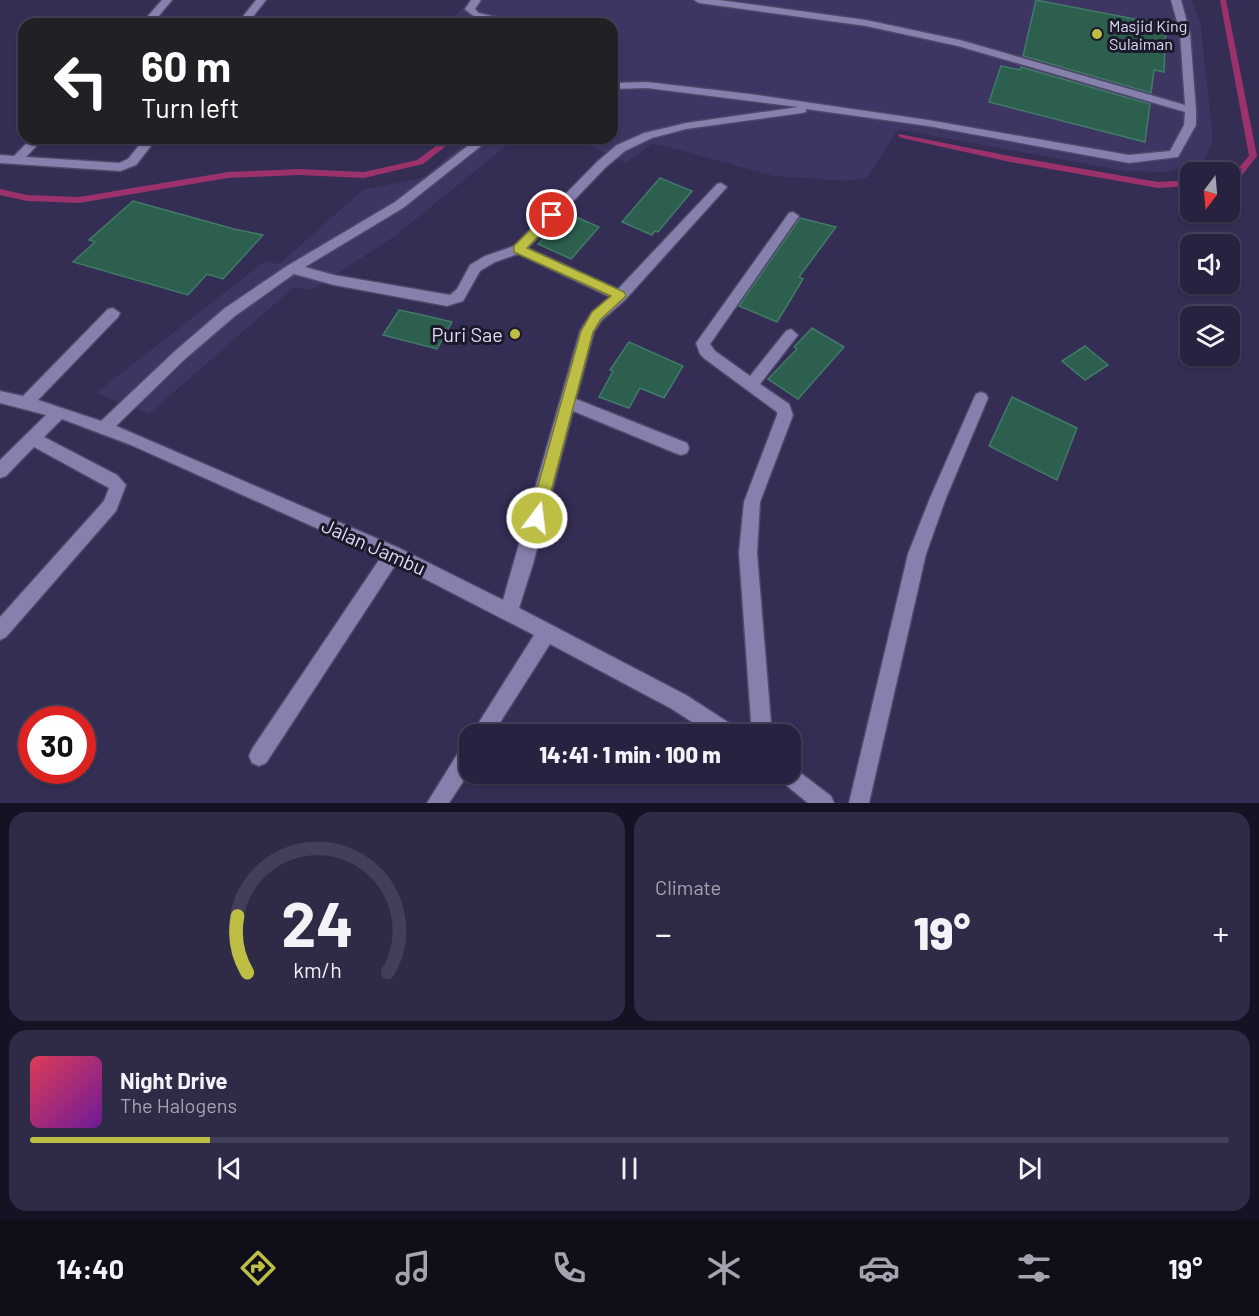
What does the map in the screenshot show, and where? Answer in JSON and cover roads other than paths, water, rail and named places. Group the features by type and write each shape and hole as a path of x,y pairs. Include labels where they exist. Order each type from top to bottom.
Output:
{"street":[{"path":"151,18 167,0"},
{"path":"247,18 261,0"},
{"path":"476,0 470,9 476,15 491,18"},
{"path":"699,0 866,23 960,43 1191,110"},
{"path":"618,86 647,84 816,107 927,123 1129,159 1174,154 1191,125 1185,33 1176,0"},
{"path":"292,269 447,302 455,301 473,269 482,263 519,249 610,156 621,148 648,135 686,126 816,107"},
{"path":"17,160 32,144"},
{"path":"0,159 124,166 132,162 146,144"},
{"path":"104,428 180,355 230,312 292,269 399,205 477,144"},
{"path":"508,613 524,564 587,331 597,316 620,296 721,187"},
{"path":"761,724 749,543 752,502 785,415 784,409 710,355 703,343 793,216"},
{"path":"519,249 620,296"},
{"path":"26,403 113,313"},
{"path":"750,386 791,335"},
{"name":"Jalan Jambu","path":"0,397 59,412 136,440 393,554 548,632 679,702 713,724"},
{"path":"859,803 917,554 938,498 981,398"},
{"path":"568,402 681,448"},
{"path":"0,471 59,412"},
{"path":"0,630 110,506 118,485 33,439"},
{"path":"259,756 393,554"},
{"path":"488,724 548,632"},
{"path":"437,803 459,769"},
{"path":"800,784 824,803"}],"waterway":[{"path":"1223,0 1253,156 1240,172"},
{"path":"902,136 1010,159 1158,185 1180,184"},
{"path":"0,192 27,198 79,200 228,175 299,172 364,175 420,162 444,144"}],"place":[{"name":"Masjid King Sulaiman","path":"1097,34"},
{"name":"Puri Sae","path":"515,334"}]}
